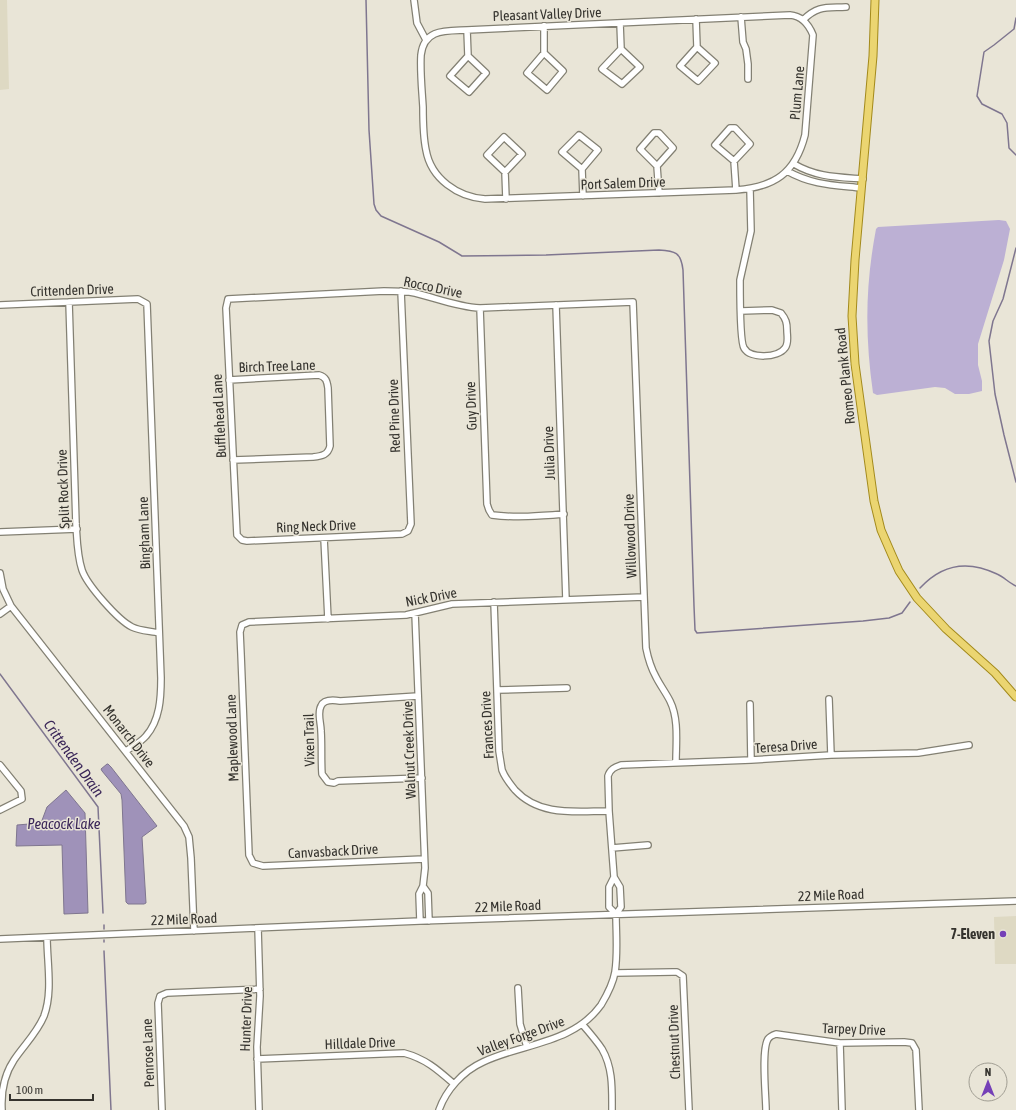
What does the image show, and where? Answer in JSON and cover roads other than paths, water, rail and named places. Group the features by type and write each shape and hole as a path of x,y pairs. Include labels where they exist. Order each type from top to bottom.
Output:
{"main road":[{"name":"Romeo Plank Road","path":"875,0 874,56 852,298 852,335 870,482 875,509 881,530 899,571 917,598 946,629 995,673 1016,697"}],"street":[{"path":"414,0 417,23 426,40"},
{"path":"803,20 811,12 819,9 846,7"},
{"name":"Pleasant Valley Drive","path":"426,40 433,34 441,31 790,15 796,16 803,20"},
{"path":"740,17 742,42 746,49 748,64 748,79"},
{"path":"696,19 697,47 680,66 698,81 715,63 697,47"},
{"name":"Plum Lane","path":"794,164 801,150 805,135 814,40 813,35 803,20"},
{"path":"620,23 621,49 640,68 622,84 602,69 621,49"},
{"path":"544,26 544,53 527,73 547,90 564,70 544,53"},
{"path":"467,30 468,56 450,76 469,92 486,73 468,56"},
{"name":"Port Salem Drive","path":"426,40 421,55 423,124 426,150 435,172 448,185 462,194 486,200 750,189 772,182 794,164"},
{"path":"734,162 750,144 735,128 730,128 715,145 734,162 736,190"},
{"path":"657,166 673,148 659,133 654,133 640,149 657,166 660,193"},
{"path":"582,168 562,152 579,135 598,150 582,168 583,196"},
{"path":"505,172 522,154 504,137 487,155 505,172 506,199"},
{"path":"794,164 804,170 817,174 863,179"},
{"path":"787,171 798,178 817,184 862,188"},
{"path":"741,311 776,311 781,314 787,322 788,340 786,347 781,352 772,355 752,355 745,350 743,345 741,311 740,280 751,231 750,189"},
{"name":"Rocco Drive","path":"228,299 336,292 401,291 465,306 480,308 633,302"},
{"name":"Red Pine Drive","path":"401,291 411,524 408,531 402,534"},
{"name":"Crittenden Drive","path":"0,305 138,299 144,301"},
{"name":"Bufflehead Lane","path":"228,299 226,308 236,532"},
{"name":"Bingham Lane","path":"126,751 145,738 152,728 156,720 161,700 148,312 147,304 144,301"},
{"name":"Split Rock Drive","path":"69,302 76,529 79,558 82,570 86,578 120,620 133,628 159,633"},
{"name":"Willowood Drive","path":"633,302 646,648 648,659 655,676 671,702 676,728 676,762"},
{"name":"Julia Drive","path":"556,305 566,600"},
{"name":"Guy Drive","path":"480,308 487,504 489,510 492,514 499,516 564,514"},
{"name":"Birch Tree Lane","path":"229,380 315,375 324,378 328,384 330,446 325,455 314,457 233,460"},
{"path":"0,532 76,529"},
{"name":"Ring Neck Drive","path":"236,532 239,538 247,541 402,534"},
{"path":"324,538 328,619"},
{"name":"Monarch Drive","path":"0,573 3,589 10,606 184,826 189,837 194,931"},
{"name":"Nick Drive","path":"246,623 406,615 452,604 644,598"},
{"name":"Frances Drive","path":"494,602 499,751 502,770 509,784 530,803 544,809 557,811 609,811"},
{"path":"0,614 10,606"},
{"name":"Walnut Creek Drive","path":"414,613 422,778 424,859 423,886 419,894 420,921"},
{"name":"Maplewood Lane","path":"246,623 240,628 240,632 249,855"},
{"path":"497,690 567,688"},
{"name":"Vixen Trail","path":"418,696 340,701 332,700 325,702 321,706 320,713 322,774 328,782 334,783 338,781 422,778"},
{"path":"829,698 831,755"},
{"path":"750,704 751,760"},
{"name":"Teresa Drive","path":"608,776 610,771 621,765 831,755 918,753 969,745"},
{"path":"0,765 21,791 22,795 22,800 0,810"},
{"name":"Valley Forge Drive","path":"438,1110 454,1084 467,1072 482,1062 566,1034 582,1024 598,1008 604,999 615,973 617,945 616,914 621,907 620,887 614,877 608,776"},
{"path":"612,848 648,845"},
{"name":"Canvasback Drive","path":"249,855 252,863 264,866 424,859"},
{"name":"Valley Forge Drive","path":"614,877 609,887 609,907 616,914"},
{"name":"Walnut Creek Drive","path":"423,886 428,893 430,921"},
{"name":"22 Mile Road","path":"0,939 420,921 1016,901"},
{"name":"Hunter Drive","path":"258,928 260,990 257,1059 259,1110"},
{"path":"2,1110 4,1085 10,1068 36,1031 47,1007 47,937"},
{"name":"Chestnut Drive","path":"615,973 673,972 681,974 684,979 689,1110"},
{"path":"518,988 520,1024 527,1047"},
{"name":"Penrose Lane","path":"162,1110 158,1004 160,996 167,993 260,990"},
{"path":"582,1024 601,1048 606,1057 611,1082 612,1110"},
{"name":"Tarpey Drive","path":"766,1110 767,1042 771,1036 776,1034 840,1043 912,1043 916,1050 919,1110"},
{"path":"840,1043 842,1110"},
{"name":"Hilldale Drive","path":"257,1059 404,1053 428,1062 454,1084"}],"water":[{"path":"107,764 111,767 157,826 142,837 146,903 144,904 128,904 126,902 122,800 121,794 101,769"},
{"name":"Peacock Lake","path":"66,790 85,813 88,913 64,914 62,845 16,846 17,825 41,823 47,807"}],"waterway":[{"path":"366,0 369,130 374,204 376,210 381,216 439,242 462,256 546,255 659,250 673,252 681,259 683,270 695,630 697,633 889,618 902,613 910,602"},
{"path":"1016,18 1014,29 984,52 977,96 982,104 1002,114 1007,123 1009,148 1016,155"},
{"path":"1016,248 1003,299 993,321 989,341 995,394 1016,482"},
{"path":"920,588 928,580 946,569 966,566 976,567 1000,575 1016,586"},
{"name":"Crittenden Drain","path":"0,674 98,807 103,913"},
{"name":"Crittenden Drain","path":"104,951 111,1110"}],"place":[{"name":"7-Eleven","path":"1003,934"}]}
